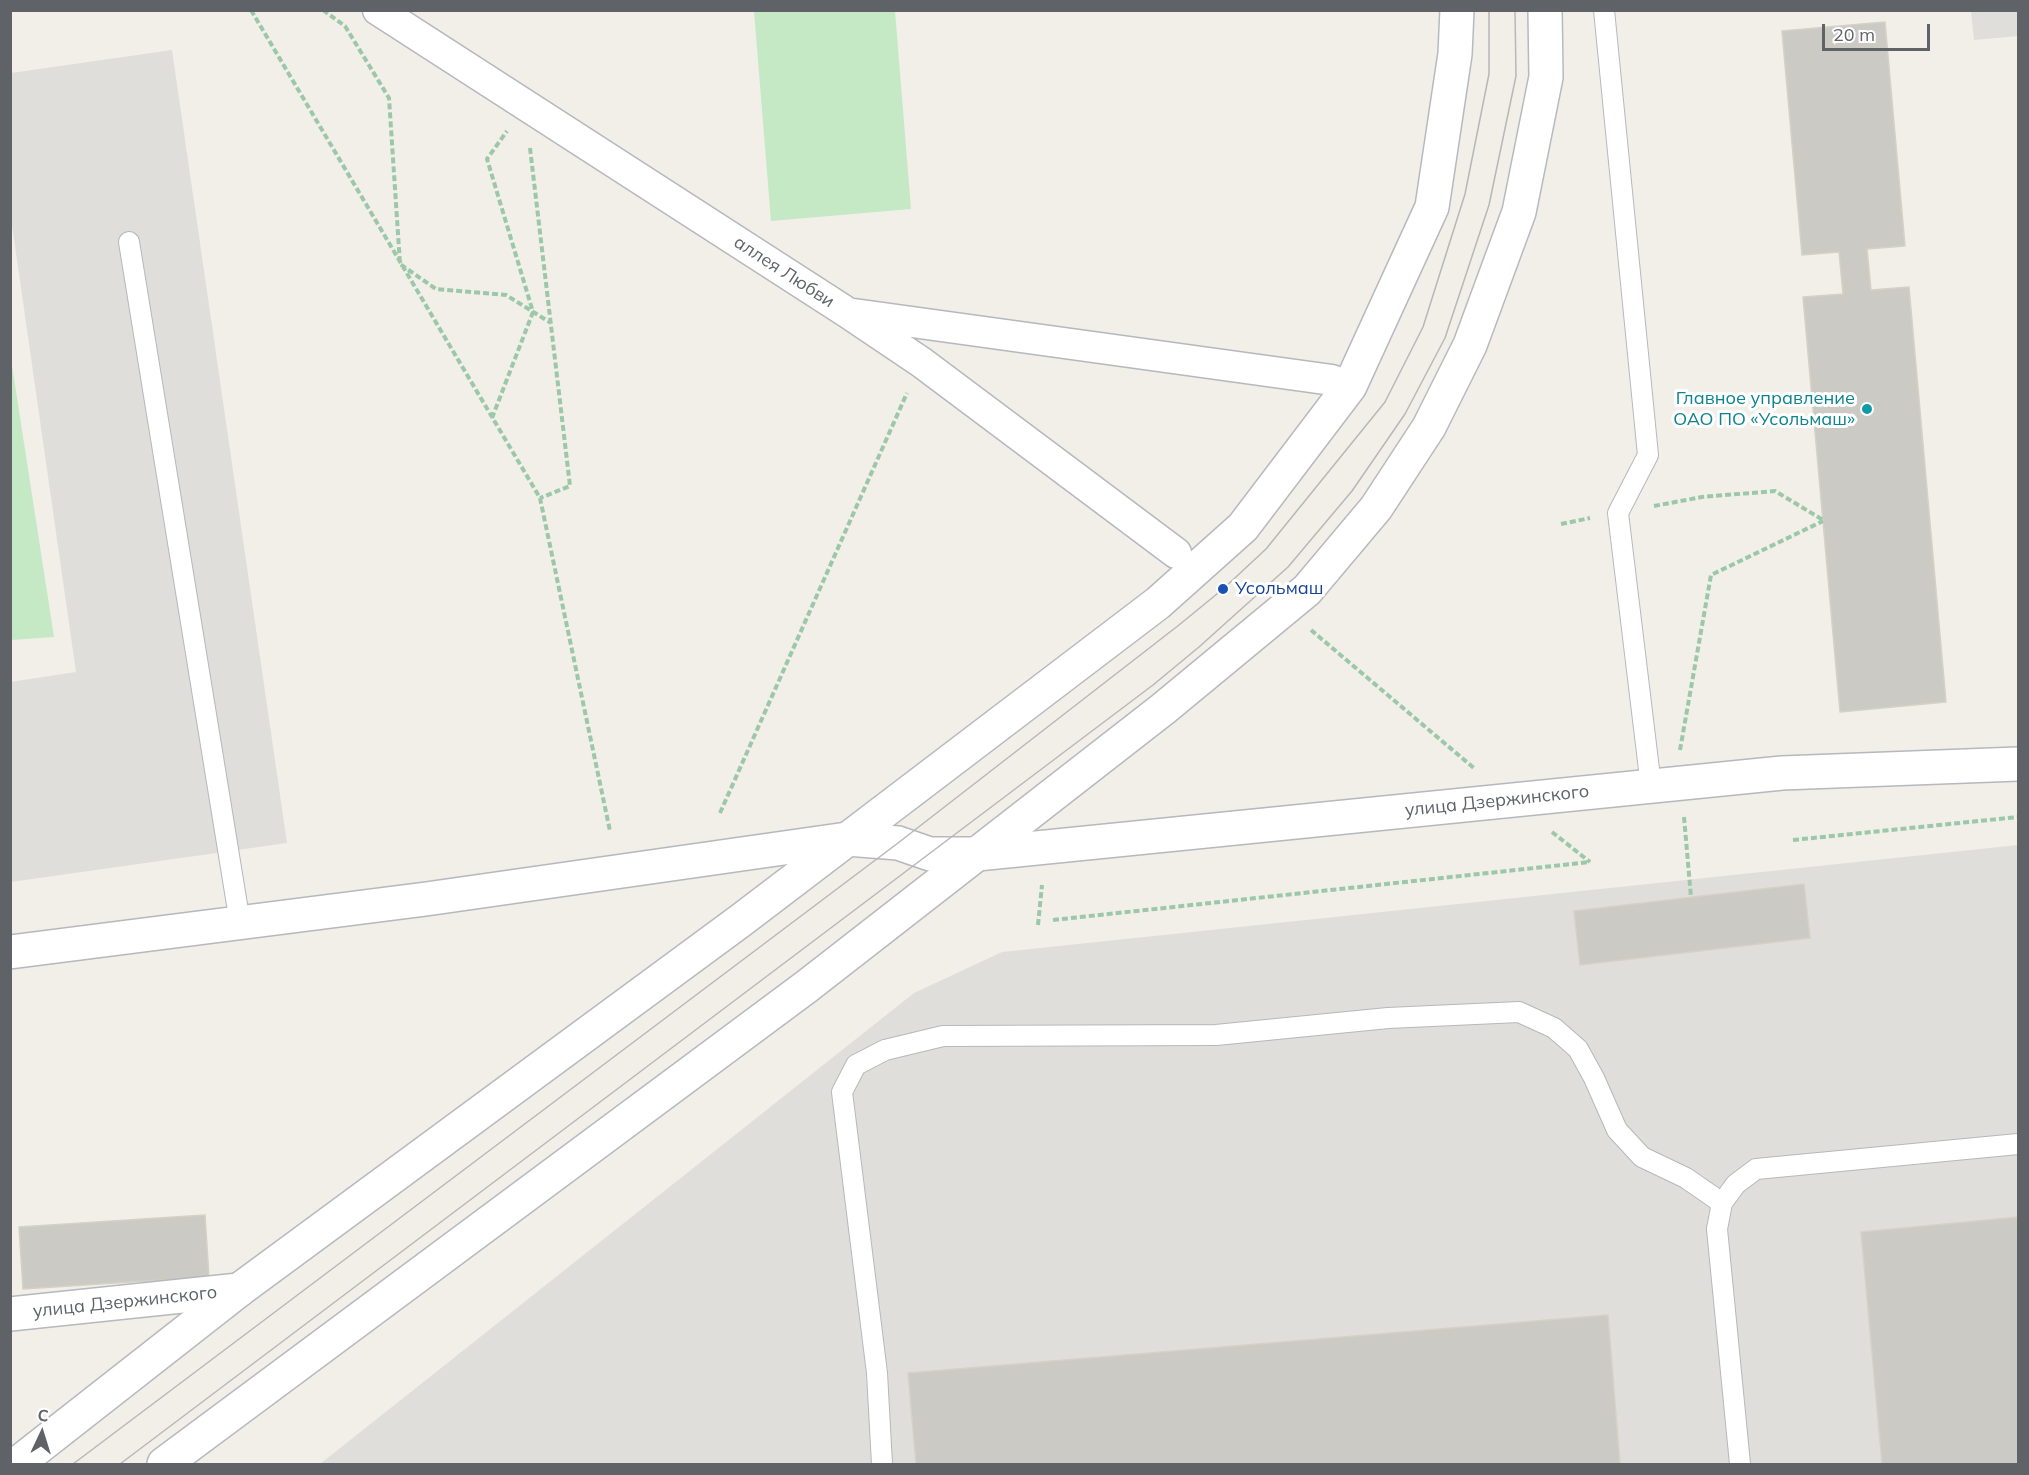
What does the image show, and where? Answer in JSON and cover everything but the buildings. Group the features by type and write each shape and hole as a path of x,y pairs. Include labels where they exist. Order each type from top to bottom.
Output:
{"main road":[{"path":"17,1464 239,1290 740,921 1158,603 1243,527 1350,386 1432,207 1455,54 1457,10"},
{"path":"164,1464 806,987 1163,710 1307,590 1376,508 1429,427 1470,345 1519,212 1546,77 1545,10"},
{"name":"улица Дзержинского","path":"10,952 426,899 846,839 898,843 930,854 977,854 1782,773 2019,764"},
{"name":"улица Дзержинского","path":"10,1314 239,1290"}],"street":[{"name":"аллея Любви","path":"378,10 921,362 1176,553"},
{"path":"848,313 1332,380"}],"lane":[{"path":"1604,10 1648,455 1618,513 1651,786"},
{"path":"129,242 240,923"},
{"path":"882,1464 877,1373 842,1092 856,1065 885,1050 943,1036 1216,1035 1388,1018 1519,1012 1554,1028 1578,1049 1594,1078 1617,1130 1642,1157 1686,1178 1722,1203"},
{"path":"1740,1464 1717,1229 1722,1203 1736,1184 1756,1169 2019,1144"}],"path":[{"path":"251,10 540,498 610,831"},
{"path":"323,10 345,26 389,98 400,264"},
{"path":"492,419 533,312 487,159 525,106"},
{"path":"525,106 570,486 540,498"},
{"path":"400,264 436,289 506,295 551,323"},
{"path":"720,813 921,362"},
{"path":"1679,755 1712,574 1823,521 1775,491 1702,497"},
{"path":"1311,629 1482,775"},
{"path":"1683,807 1691,897"},
{"path":"1793,840 2019,817"},
{"path":"1053,920 1590,862"},
{"path":"1038,925 1042,885"}],"shaded area":[{"path":"1971,11 2018,11 2018,36 1974,40"},
{"path":"172,50 287,843 11,882 10,682 76,672 11,218 11,73"},
{"path":"2018,845 2018,1464 320,1464 914,993 1002,952"}],"green space":[{"path":"754,11 895,11 911,209 771,221"},
{"path":"11,359 54,637 11,640"}],"tram line":[{"path":"73,1464 898,843 1179,625 1223,589 1266,549 1385,402 1423,327 1465,194 1489,74 1489,10"},
{"path":"120,1464 1153,685 1288,567 1352,491 1405,414 1445,338 1489,205 1516,76 1515,10"}],"place":[{"name":"Главное управление ОАО ПО «Усольмаш»","path":"1867,409"},
{"name":"Усольмаш","path":"1223,589"}]}
